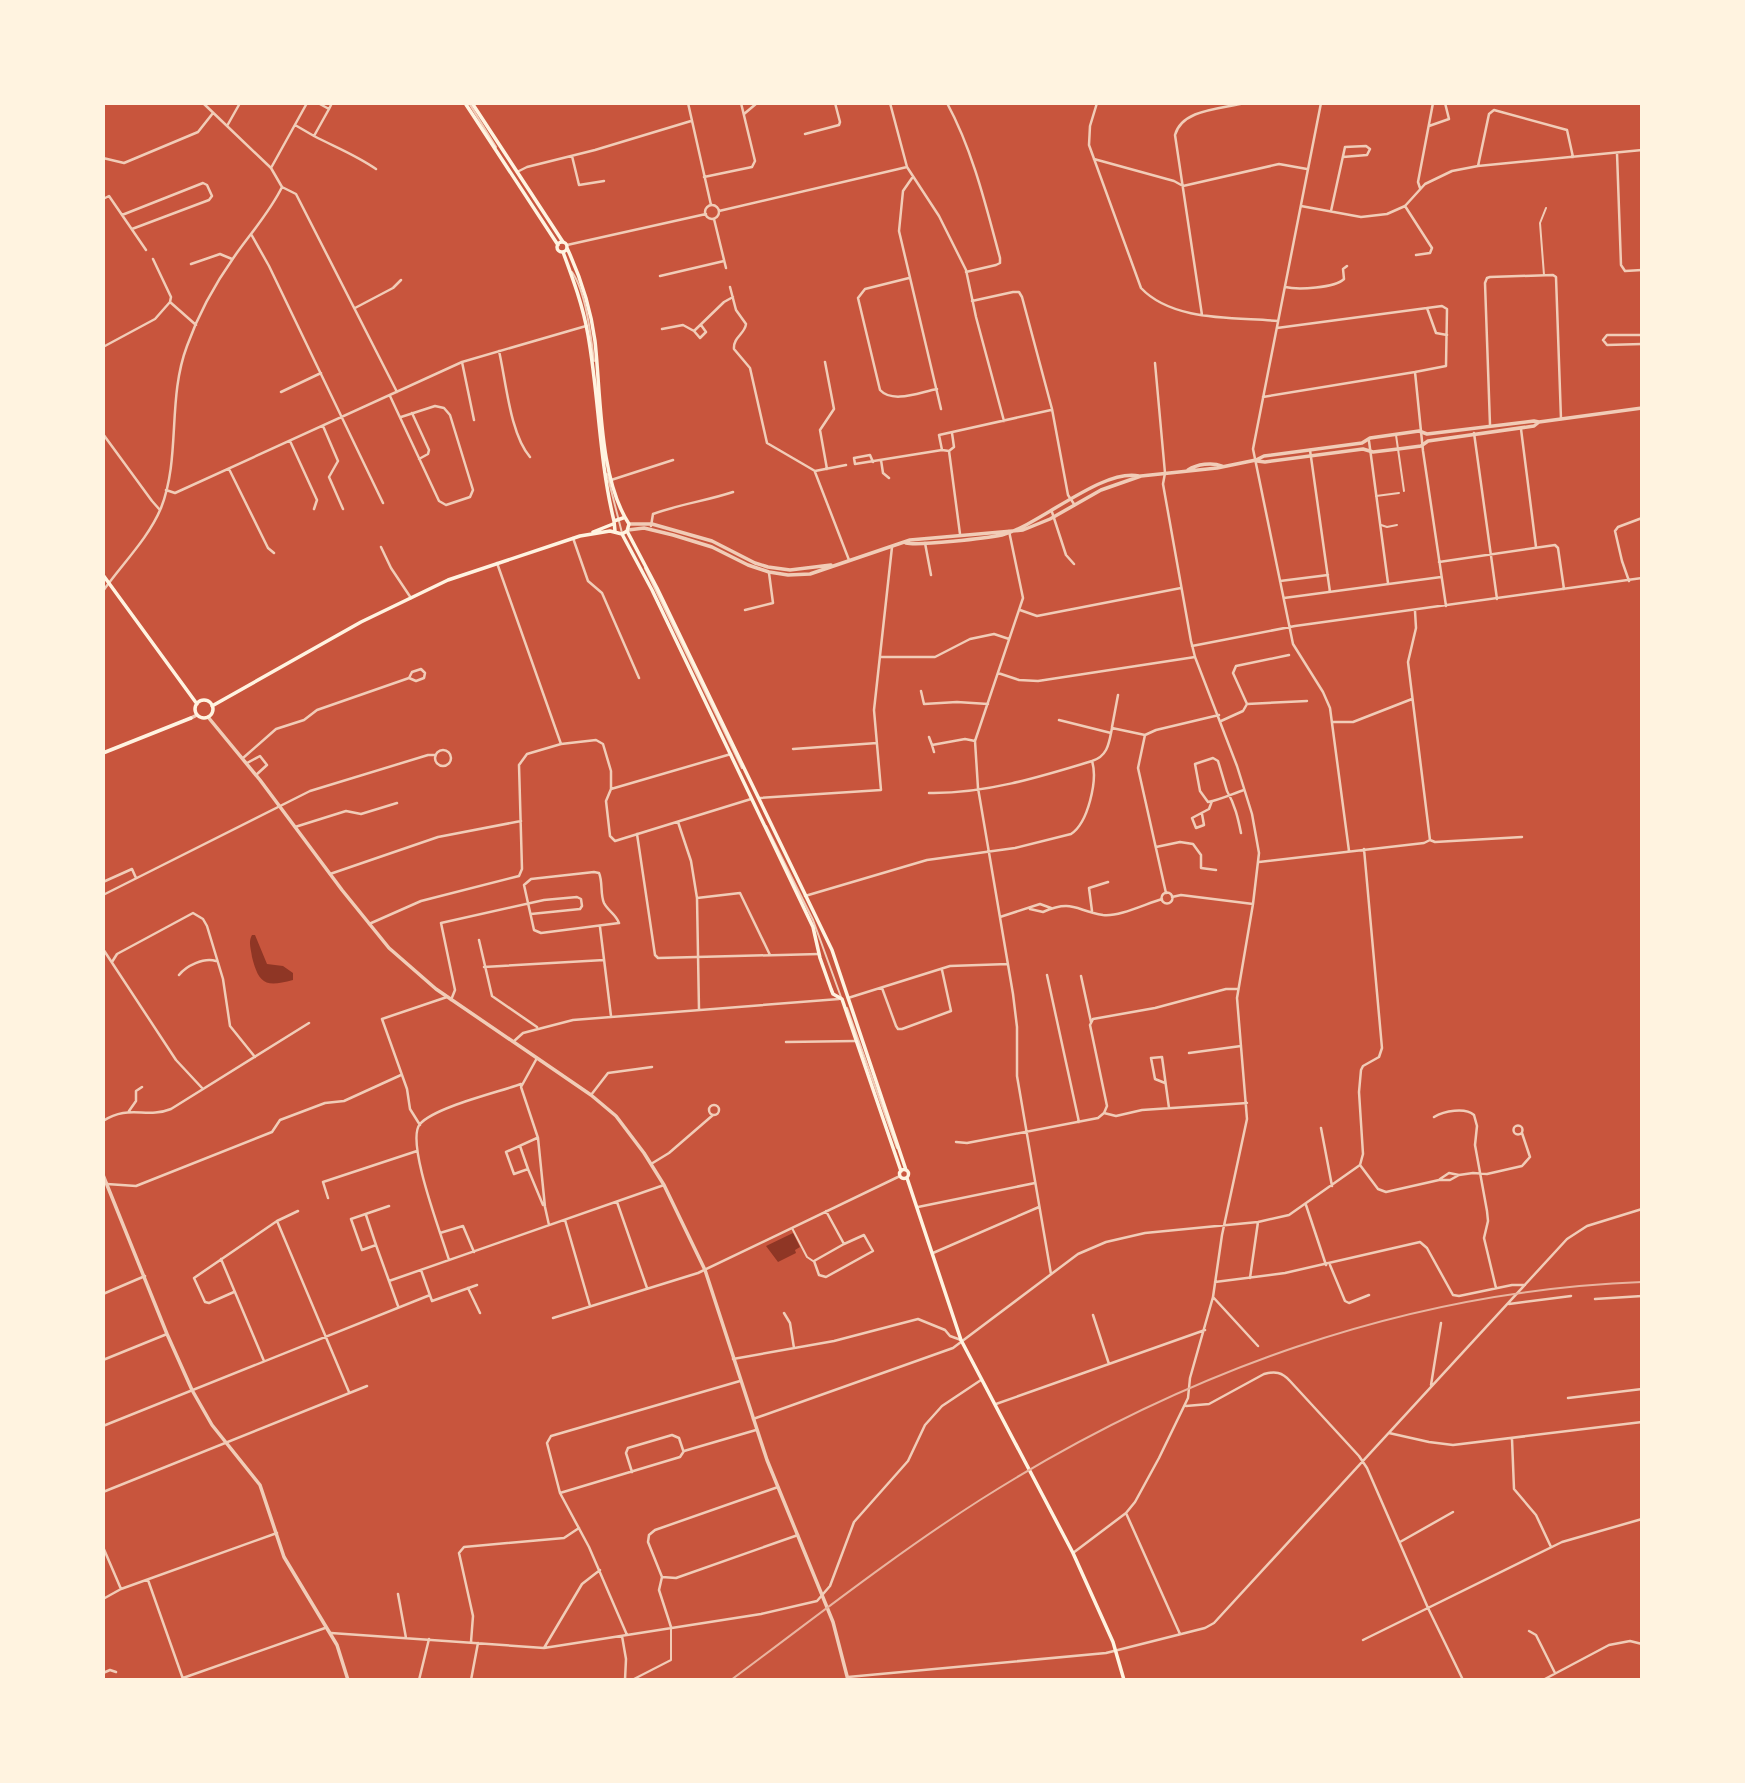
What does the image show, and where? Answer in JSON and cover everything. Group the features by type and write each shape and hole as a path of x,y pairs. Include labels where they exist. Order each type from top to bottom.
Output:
{"main road":[{"path":"469,103 499,155 515,173"},
{"path":"469,103 564,245 589,325 617,520 615,531"},
{"path":"563,252 558,250 564,245"},
{"path":"564,245 563,252 583,303"},
{"path":"589,325 605,477 617,520"},
{"path":"588,534 617,520 629,524 626,532 648,582 734,753 749,777 833,953 901,1155 902,1172"},
{"path":"212,706 325,642 449,580 573,538 588,534 626,532"},
{"path":"626,532 661,597 813,927 833,994 842,999 848,998"},
{"path":"103,575 197,704"},
{"path":"197,704 205,701 212,706"},
{"path":"197,704 197,715 204,718 212,713 212,706"},
{"path":"103,753 191,718"},
{"path":"752,799 758,798"},
{"path":"842,999 902,1172 917,1207 961,1340 1073,1553 1117,1652 1124,1680"},
{"path":"902,1172 909,1174 906,1178"}],"street":[{"path":"203,103 271,168 282,187 296,194 397,393"},
{"path":"226,126 240,103"},
{"path":"271,168 307,103"},
{"path":"318,103 329,109"},
{"path":"314,136 332,103"},
{"path":"688,103 711,205"},
{"path":"704,177 752,167 755,161 741,103"},
{"path":"744,114 757,103"},
{"path":"805,134 839,125 835,103"},
{"path":"890,103 907,167 939,216 966,272 1004,421"},
{"path":"947,103 969,152 1000,258 1000,263 996,265 966,272"},
{"path":"1097,103 1088,135 1089,145 1141,288 1166,306 1187,313 1278,321"},
{"path":"1202,314 1175,135 1179,124 1189,116 1244,103"},
{"path":"1321,103 1253,449 1289,628 1297,651 1330,708 1349,851"},
{"path":"1420,188 1433,103"},
{"path":"1429,126 1449,118 1445,103"},
{"path":"1478,166 1489,114 1494,110 1567,130 1573,158"},
{"path":"103,158 124,163 198,132 213,113"},
{"path":"515,173 527,167 691,121"},
{"path":"295,125 345,153 356,155 376,169"},
{"path":"1331,211 1345,147 1366,146 1370,149 1367,155 1343,157"},
{"path":"1300,205 1373,217 1387,214 1405,205 1420,188 1452,171 1478,166 1642,150"},
{"path":"1616,153 1621,265 1625,271 1642,270"},
{"path":"572,156 579,185 604,181"},
{"path":"1094,159 1174,181 1183,187 1279,164 1308,169"},
{"path":"719,211 907,167"},
{"path":"912,178 902,191 899,231 941,409"},
{"path":"122,215 203,183 207,184 212,196 209,200 132,229"},
{"path":"103,591 142,541 160,510 172,469 175,404 180,368 196,325 232,259 274,204 282,187"},
{"path":"103,199 109,196 146,250"},
{"path":"711,205 719,211 718,217 714,219"},
{"path":"706,214 706,209 711,205"},
{"path":"1405,205 1432,248 1430,253 1416,255"},
{"path":"1544,275 1540,223 1546,208"},
{"path":"706,214 714,219"},
{"path":"564,245 706,214"},
{"path":"714,219 726,268"},
{"path":"250,234 269,266 383,503"},
{"path":"191,264 220,254 232,259"},
{"path":"103,347 155,320 170,302 171,297 153,259"},
{"path":"660,276 724,261"},
{"path":"1285,287 1293,289 1337,285 1344,279 1343,269 1347,266"},
{"path":"569,268 575,277 583,303"},
{"path":"1490,426 1485,280 1490,278 1556,276 1561,419"},
{"path":"909,278 864,289 858,304 880,390 886,396 893,397 937,389"},
{"path":"355,308 393,288 401,280"},
{"path":"730,287 736,310 746,324 746,328 736,338 734,349 750,368 767,443 815,471 849,560"},
{"path":"972,301 1013,292 1020,294 1052,409 1068,495 1073,502"},
{"path":"694,331 724,302 733,297"},
{"path":"170,302 196,325"},
{"path":"1263,397 1446,366 1447,309 1442,306 1277,328"},
{"path":"1427,308 1436,333 1447,335"},
{"path":"166,490 175,493 462,362 589,325"},
{"path":"662,329 683,325 700,338 706,332 701,325"},
{"path":"1642,335 1606,335 1603,340 1606,345 1642,344"},
{"path":"499,351 523,449 530,457"},
{"path":"462,362 474,420"},
{"path":"825,362 834,409 820,430 827,468"},
{"path":"1073,1553 1126,1513 1138,1497 1185,1406 1190,1378 1213,1297 1224,1225 1246,1130 1247,1103 1237,989 1259,862 1252,814 1219,715 1192,646 1163,484 1165,473 1155,363"},
{"path":"1415,372 1423,451 1446,606"},
{"path":"281,392 321,373"},
{"path":"390,396 442,504 470,497 473,490 450,415 444,408 435,406 401,417"},
{"path":"905,543 1002,535 1053,514 1109,481 1133,474 1141,476 1188,470 1194,466 1216,463 1222,466 1264,456 1362,443 1370,438 1539,422 1642,408"},
{"path":"942,450 939,435 1052,409"},
{"path":"412,414 429,450 428,454 419,458"},
{"path":"1256,460 1265,462 1421,446 1428,441 1534,426 1539,422"},
{"path":"323,426 338,461 329,477 343,509"},
{"path":"1473,428 1497,599"},
{"path":"1521,428 1536,547"},
{"path":"873,461 870,455 854,458 855,464 949,451 954,447 951,433"},
{"path":"103,434 160,510"},
{"path":"1396,435 1404,491"},
{"path":"1370,438 1368,444 1388,584"},
{"path":"290,441 317,500 314,509"},
{"path":"1310,450 1330,592"},
{"path":"949,451 960,534"},
{"path":"610,481 673,460"},
{"path":"881,460 883,473 889,478"},
{"path":"815,471 846,465"},
{"path":"229,469 268,548 274,553"},
{"path":"651,526 653,514 733,492"},
{"path":"1376,496 1399,493"},
{"path":"1053,514 1066,555 1074,564"},
{"path":"1629,581 1615,531 1618,527 1642,518"},
{"path":"617,520 626,532 651,526 707,545 748,565 788,575 810,574 910,540 1009,531"},
{"path":"629,524 651,526 712,541 768,567 790,570 833,565"},
{"path":"1380,524 1387,527 1397,526"},
{"path":"1009,531 1023,592 975,741 978,788 1017,1027 1017,1076 1051,1274"},
{"path":"573,538 588,581 603,593 639,678"},
{"path":"925,543 931,575"},
{"path":"1439,562 1555,545 1558,548 1564,589"},
{"path":"382,547 391,568 411,598"},
{"path":"758,798 881,790 874,710 892,547"},
{"path":"497,564 561,744"},
{"path":"745,610 773,603 769,572"},
{"path":"1280,581 1328,575"},
{"path":"1284,598 1441,577"},
{"path":"1192,646 1289,628 1642,578"},
{"path":"1019,610 1037,616 1181,588"},
{"path":"1415,611 1416,628 1408,662 1431,838 1435,842 1522,836"},
{"path":"880,657 935,657 970,639 994,634 1009,639"},
{"path":"1247,704 1233,673 1236,666 1289,655"},
{"path":"998,673 1019,680 1038,681 1195,657"},
{"path":"243,758 276,729 304,720 317,710 409,678"},
{"path":"921,691 925,710"},
{"path":"929,793 950,793 1019,782 1101,758 1108,749 1118,695"},
{"path":"1331,722 1353,722 1412,699"},
{"path":"1247,704 1307,701"},
{"path":"924,704 988,704"},
{"path":"1221,721 1243,711 1247,704"},
{"path":"191,718 197,715"},
{"path":"1112,728 1145,735 1219,715"},
{"path":"208,717 247,763 368,924 396,955 449,998 591,1095 618,1118 651,1164 705,1270 753,1419 833,1622 848,1678 1117,1652 1205,1628 1222,1616 1565,1241 1579,1230 1642,1209"},
{"path":"1059,720 1111,733"},
{"path":"1145,735 1138,768 1166,893 1172,897 1181,895 1253,904"},
{"path":"929,737 934,752"},
{"path":"932,745 965,739 975,741"},
{"path":"368,924 421,901 519,876 522,869 519,765 527,754 561,744 596,740 603,744 611,771 611,789 606,801 610,836 615,841 752,799"},
{"path":"793,749 877,743"},
{"path":"103,895 310,791 435,755 441,750 451,753 452,759 449,764 442,766 437,763 435,755"},
{"path":"611,789 734,753"},
{"path":"247,763 260,756 264,760 267,765 256,775"},
{"path":"1241,834 1235,807 1229,795 1216,758 1199,762 1195,767 1200,791 1205,800 1212,801 1229,795 1244,790"},
{"path":"805,896 927,860 1015,848 1071,834 1080,828 1094,785 1095,771 1092,761"},
{"path":"1202,814 1209,809 1212,801"},
{"path":"295,827 346,811 361,814 397,803"},
{"path":"762,819 773,835 824,946 894,1143 901,1155"},
{"path":"330,874 438,837 521,821"},
{"path":"678,822 691,861 697,898 699,1010"},
{"path":"637,834 655,954 663,959 819,954"},
{"path":"1259,862 1424,843 1431,838"},
{"path":"1156,847 1180,842 1193,844 1201,855 1201,868 1216,870"},
{"path":"753,1419 953,1348 1078,1254 1106,1242 1145,1233 1258,1223 1286,1217 1360,1165 1363,1154 1359,1093 1361,1070 1379,1057 1382,1048 1364,849"},
{"path":"103,882 132,869 136,878"},
{"path":"599,873 604,904 617,917 618,923 537,932 534,930 531,914 524,886 531,879 599,873"},
{"path":"1092,911 1088,888 1108,882"},
{"path":"697,898 740,893 771,956"},
{"path":"1030,909 1043,912 1069,905 1104,915 1139,908 1147,902 1162,899 1166,893"},
{"path":"419,1125 410,1109 407,1089 382,1019 449,998 455,990 441,923 544,900 576,897 581,899 580,909 531,914"},
{"path":"1162,899 1168,904 1172,897"},
{"path":"1000,917 1040,904 1051,908"},
{"path":"111,962 117,954 193,913 203,919 223,979 230,1026 255,1057"},
{"path":"600,927 611,1016"},
{"path":"822,934 824,946"},
{"path":"479,940 492,996 539,1028"},
{"path":"103,949 176,1060 203,1089"},
{"path":"179,975 185,968 210,959 216,961"},
{"path":"484,967 604,960"},
{"path":"848,998 942,968 1008,964"},
{"path":"882,988 898,1030 926,1021 951,1011 942,968"},
{"path":"1047,975 1079,1122"},
{"path":"956,1142 967,1143 1079,1122 1098,1118 1104,1113 1107,1106 1081,976"},
{"path":"1091,1022 1096,1017 1155,1008 1223,990 1237,989"},
{"path":"513,1042 523,1033 573,1020 842,999"},
{"path":"103,1121 118,1113 165,1112 309,1023"},
{"path":"786,1042 856,1041"},
{"path":"1189,1052 1241,1046"},
{"path":"1165,1083 1155,1079 1152,1058 1161,1057 1165,1083 1169,1109"},
{"path":"449,1260 416,1151 415,1137 419,1125 449,1109 521,1084 537,1058"},
{"path":"591,1095 608,1073 652,1067"},
{"path":"107,1184 136,1186 272,1132 280,1120 325,1103 344,1101 401,1075"},
{"path":"521,1084 538,1138 549,1225"},
{"path":"129,1112 136,1101 136,1091 142,1087"},
{"path":"1104,1113 1115,1116 1142,1110 1247,1103"},
{"path":"1434,1117 1449,1112 1472,1112 1488,1221 1484,1238 1496,1288"},
{"path":"651,1164 669,1153 713,1115"},
{"path":"1321,1128 1332,1186"},
{"path":"1439,1180 1449,1173 1487,1174 1526,1165 1530,1157 1522,1133"},
{"path":"528,1169 514,1174 506,1152 538,1138"},
{"path":"520,1144 539,1199 545,1208"},
{"path":"328,1198 323,1182 416,1151"},
{"path":"1360,1165 1381,1192 1450,1180 1459,1175"},
{"path":"553,1318 705,1270 902,1172"},
{"path":"103,1175 192,1390 225,1442 258,1480 286,1560 331,1633 340,1651 348,1680"},
{"path":"917,1207 1035,1183"},
{"path":"389,1281 664,1185"},
{"path":"617,1202 647,1289"},
{"path":"1306,1204 1328,1265 1345,1301 1349,1303 1368,1295"},
{"path":"376,1245 362,1250 351,1219 389,1206"},
{"path":"933,1254 1039,1208"},
{"path":"234,1292 209,1303 205,1302 194,1278 276,1221 298,1211"},
{"path":"826,1211 844,1244"},
{"path":"365,1214 398,1306"},
{"path":"565,1220 590,1306"},
{"path":"276,1221 349,1392"},
{"path":"1250,1278 1258,1223"},
{"path":"440,1233 463,1226 474,1252"},
{"path":"792,1228 807,1257 814,1261 819,1275 826,1277 873,1251 864,1235 814,1261"},
{"path":"1215,1282 1328,1265 1420,1242 1427,1248 1453,1294 1459,1296 1512,1285 1525,1285"},
{"path":"221,1259 264,1362"},
{"path":"421,1270 432,1301 477,1285"},
{"path":"103,1294 145,1276"},
{"path":"468,1288 480,1313"},
{"path":"103,1426 430,1294"},
{"path":"1509,1304 1572,1296"},
{"path":"1595,1299 1642,1296"},
{"path":"1213,1297 1258,1346"},
{"path":"784,1314 790,1324 794,1348"},
{"path":"1093,1315 1109,1364"},
{"path":"733,1359 834,1341 918,1319 961,1340"},
{"path":"1431,1387 1441,1323"},
{"path":"996,1404 1205,1331"},
{"path":"103,1360 167,1334"},
{"path":"1185,1406 1209,1404 1264,1374 1281,1373 1290,1381 1363,1461 1463,1680"},
{"path":"331,1633 544,1648 761,1614 824,1599 850,1529 858,1516 908,1461 918,1437 934,1414 983,1379"},
{"path":"627,1635 600,1570 560,1493 548,1439 740,1381"},
{"path":"103,1492 367,1385"},
{"path":"1568,1398 1642,1390"},
{"path":"1388,1433 1453,1445 1642,1422"},
{"path":"560,1493 680,1457 684,1451 757,1430"},
{"path":"632,1472 626,1453 628,1448 672,1435 679,1438 684,1451"},
{"path":"1512,1439 1514,1489 1536,1515 1551,1547"},
{"path":"632,1680 671,1660 671,1627 659,1590 662,1577 648,1542 649,1535 654,1530 779,1486"},
{"path":"1400,1542 1453,1512"},
{"path":"1126,1513 1180,1634"},
{"path":"1363,1640 1562,1542 1642,1519"},
{"path":"471,1642 474,1616 459,1553 464,1547 564,1538 579,1528"},
{"path":"103,1599 121,1589 277,1533"},
{"path":"662,1577 676,1578 798,1535"},
{"path":"103,1547 121,1589"},
{"path":"544,1648 582,1584 600,1570"},
{"path":"148,1580 184,1679 327,1627"},
{"path":"398,1594 406,1638"},
{"path":"1529,1631 1536,1635 1555,1673"},
{"path":"622,1636 626,1659 625,1680"},
{"path":"419,1680 429,1639"},
{"path":"1543,1680 1620,1641 1642,1644"},
{"path":"471,1680 478,1643"},
{"path":"103,1673 110,1670 116,1672"}],"shaded area":[{"path":"252,935 255,935 267,964 283,966 293,973 293,980 270,983 261,978 252,957"},
{"path":"793,1233 800,1247 795,1250 796,1253 778,1262 766,1246"}],"railway":[{"path":"731,1680 885,1565 980,1500 1056,1455 1134,1414 1215,1378 1297,1347 1381,1321 1466,1302 1553,1289 1642,1282"}]}
